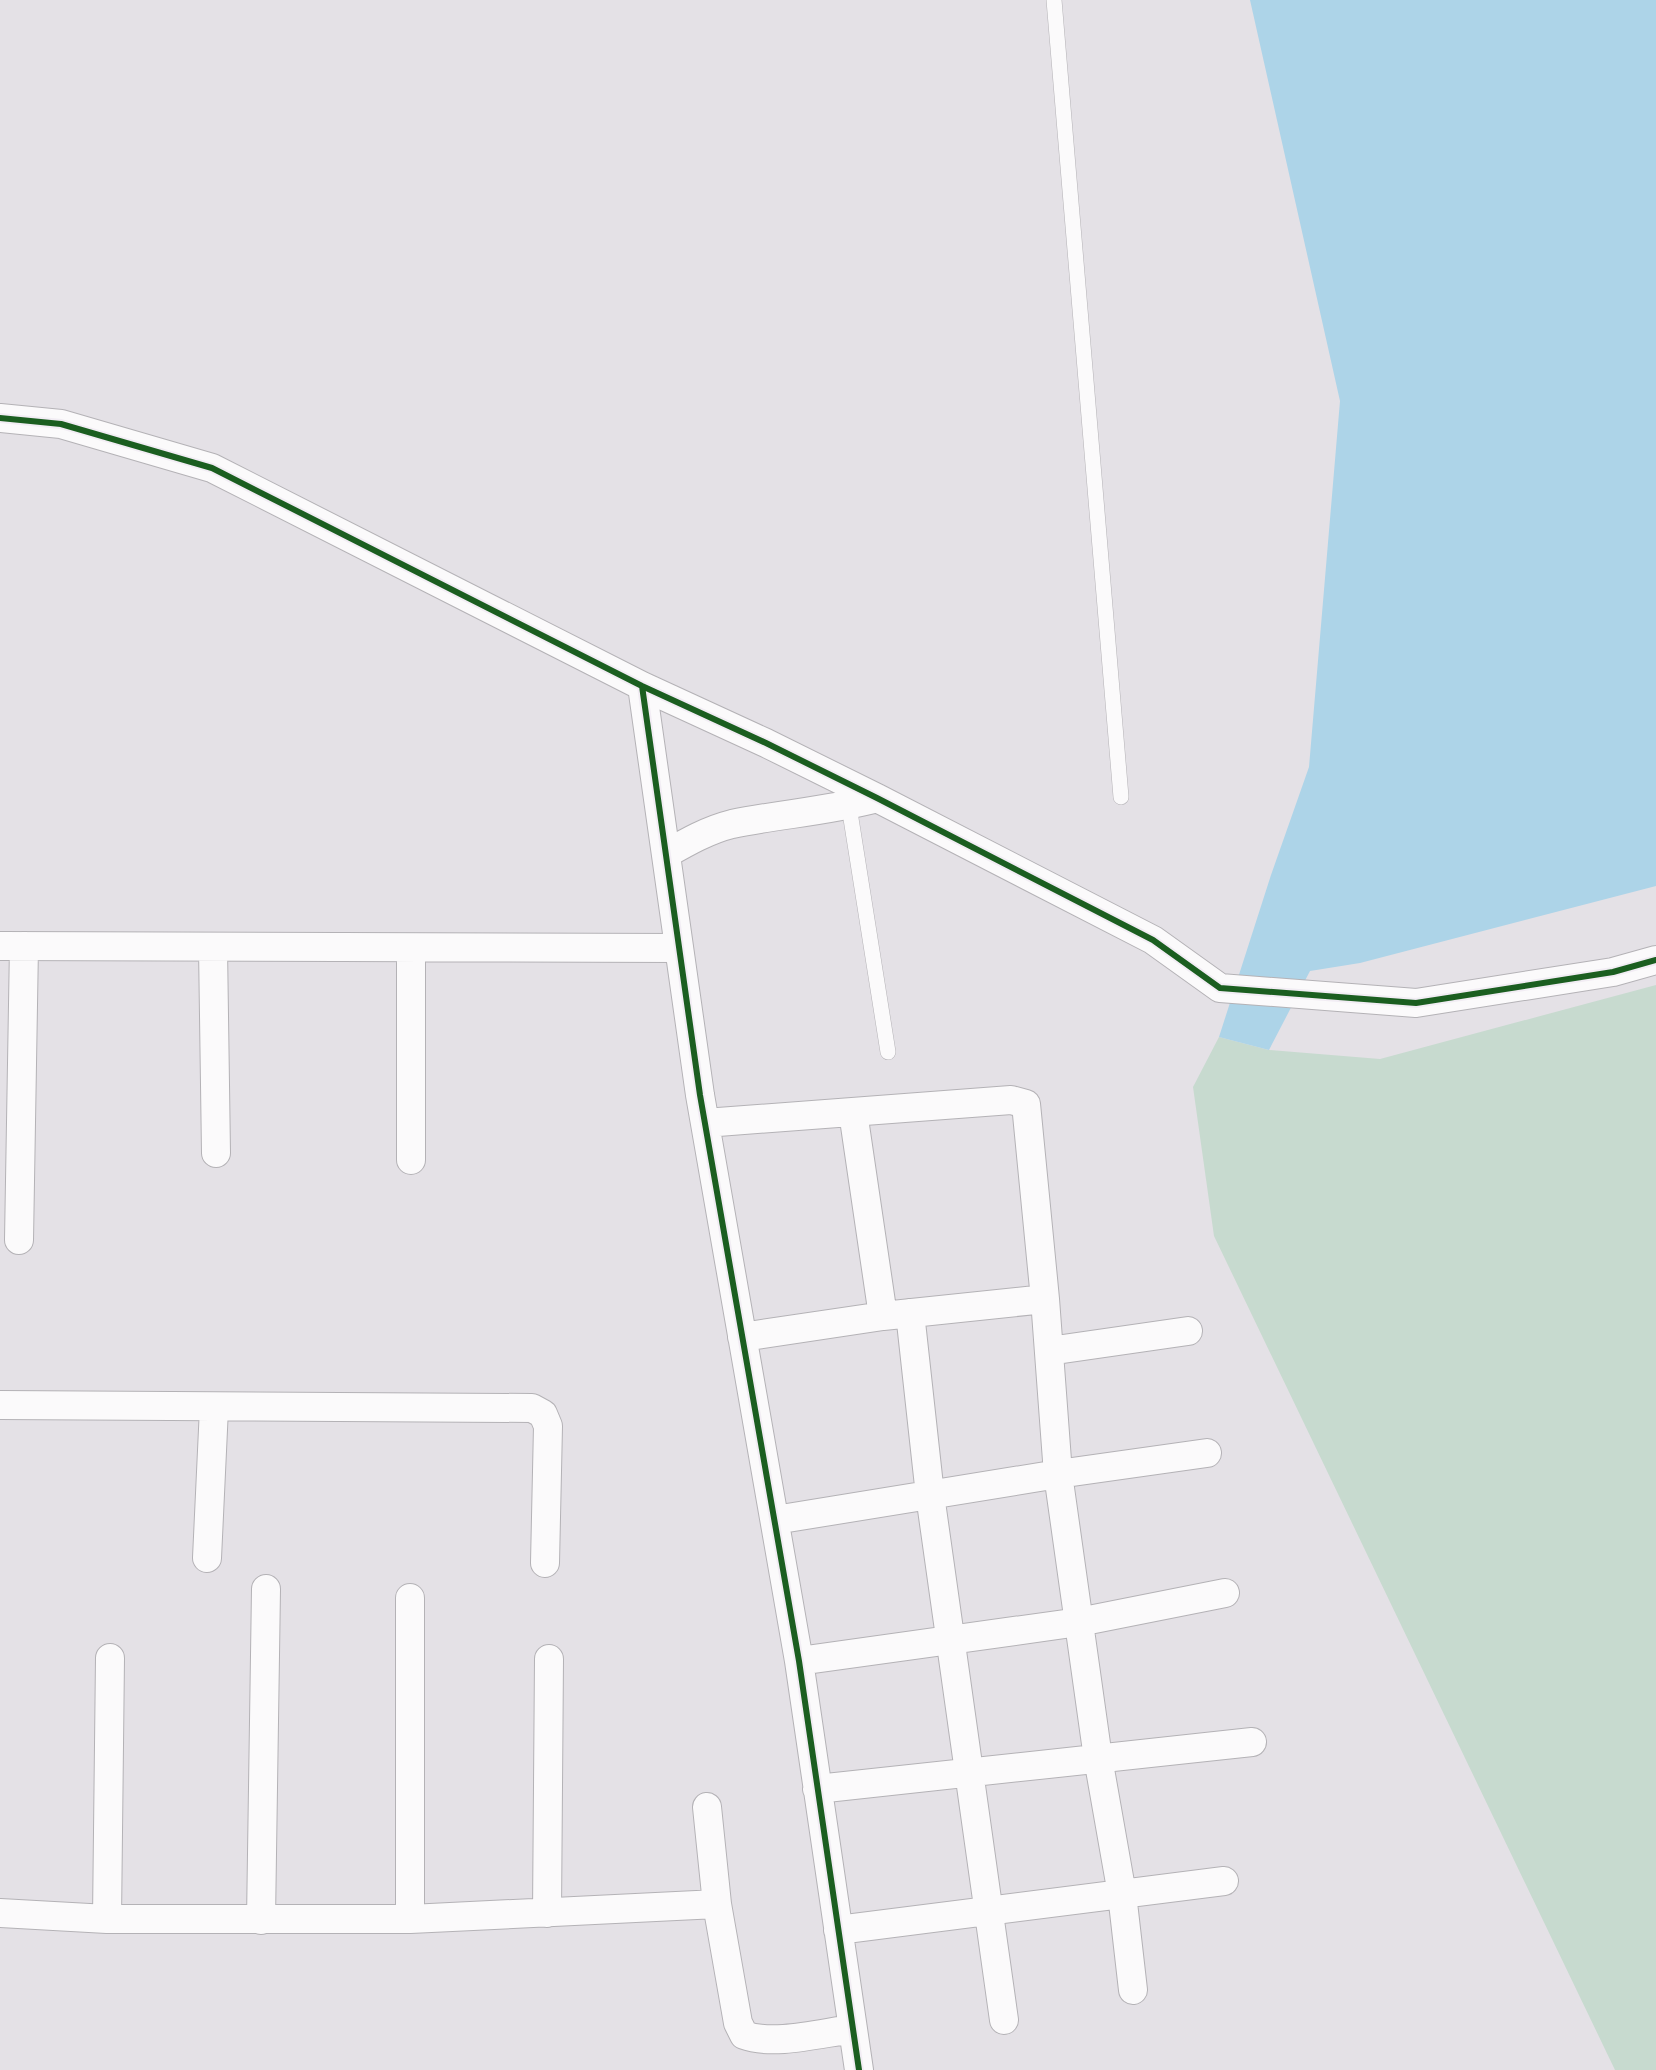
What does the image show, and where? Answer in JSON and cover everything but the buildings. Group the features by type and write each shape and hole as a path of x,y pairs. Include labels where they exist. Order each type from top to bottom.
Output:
{"street":[{"path":"0,418 61,424 213,468 642,687 766,743 1153,940 1220,988 1416,1003 1612,972 1656,960"},
{"path":"642,687 705,1123 799,1661 859,2069"},
{"path":"666,854 702,834 731,825 849,806 877,798"},
{"path":"19,1240 12,946 680,948"},
{"path":"213,947 216,1153"},
{"path":"411,948 411,1160"},
{"path":"705,1123 1011,1100 1026,1104 1045,1299 1058,1474 1098,1758 1122,1894 1133,1990"},
{"path":"853,1112 896,1315 930,1495 1004,2020"},
{"path":"742,1337 896,1315 1045,1299"},
{"path":"1049,1352 1188,1331"},
{"path":"0,1405 532,1408 543,1414 548,1426 545,1563"},
{"path":"207,1558 214,1408"},
{"path":"775,1520 1058,1474 1206,1453"},
{"path":"261,1920 266,1589"},
{"path":"799,1661 1079,1622 1226,1593"},
{"path":"410,1598 410,1919"},
{"path":"107,1919 110,1658"},
{"path":"547,1913 549,1659"},
{"path":"818,1789 1252,1742"},
{"path":"707,1807 717,1904 738,2023 744,2035 755,2039 770,2039 853,2029"},
{"path":"838,1930 1224,1881"},
{"path":"0,1913 107,1919 410,1919 717,1904"}],"lane":[{"path":"1054,0 1121,798"},
{"path":"849,806 888,1052"}],"green space":[{"path":"1656,985 1656,2070 1615,2070 1214,1236 1193,1087 1219,1037 1269,1050 1380,1059"}],"water":[{"path":"1250,0 1656,0 1656,886 1360,963 1310,971 1269,1050 1219,1037 1271,875 1309,767 1340,401"}],"cycle path":[{"path":"0,418 61,424 212,468 642,686 766,743 877,798 1153,940 1220,988 1416,1003 1613,972 1656,960"},
{"path":"642,686 700,1095 799,1661 859,2070"}]}
